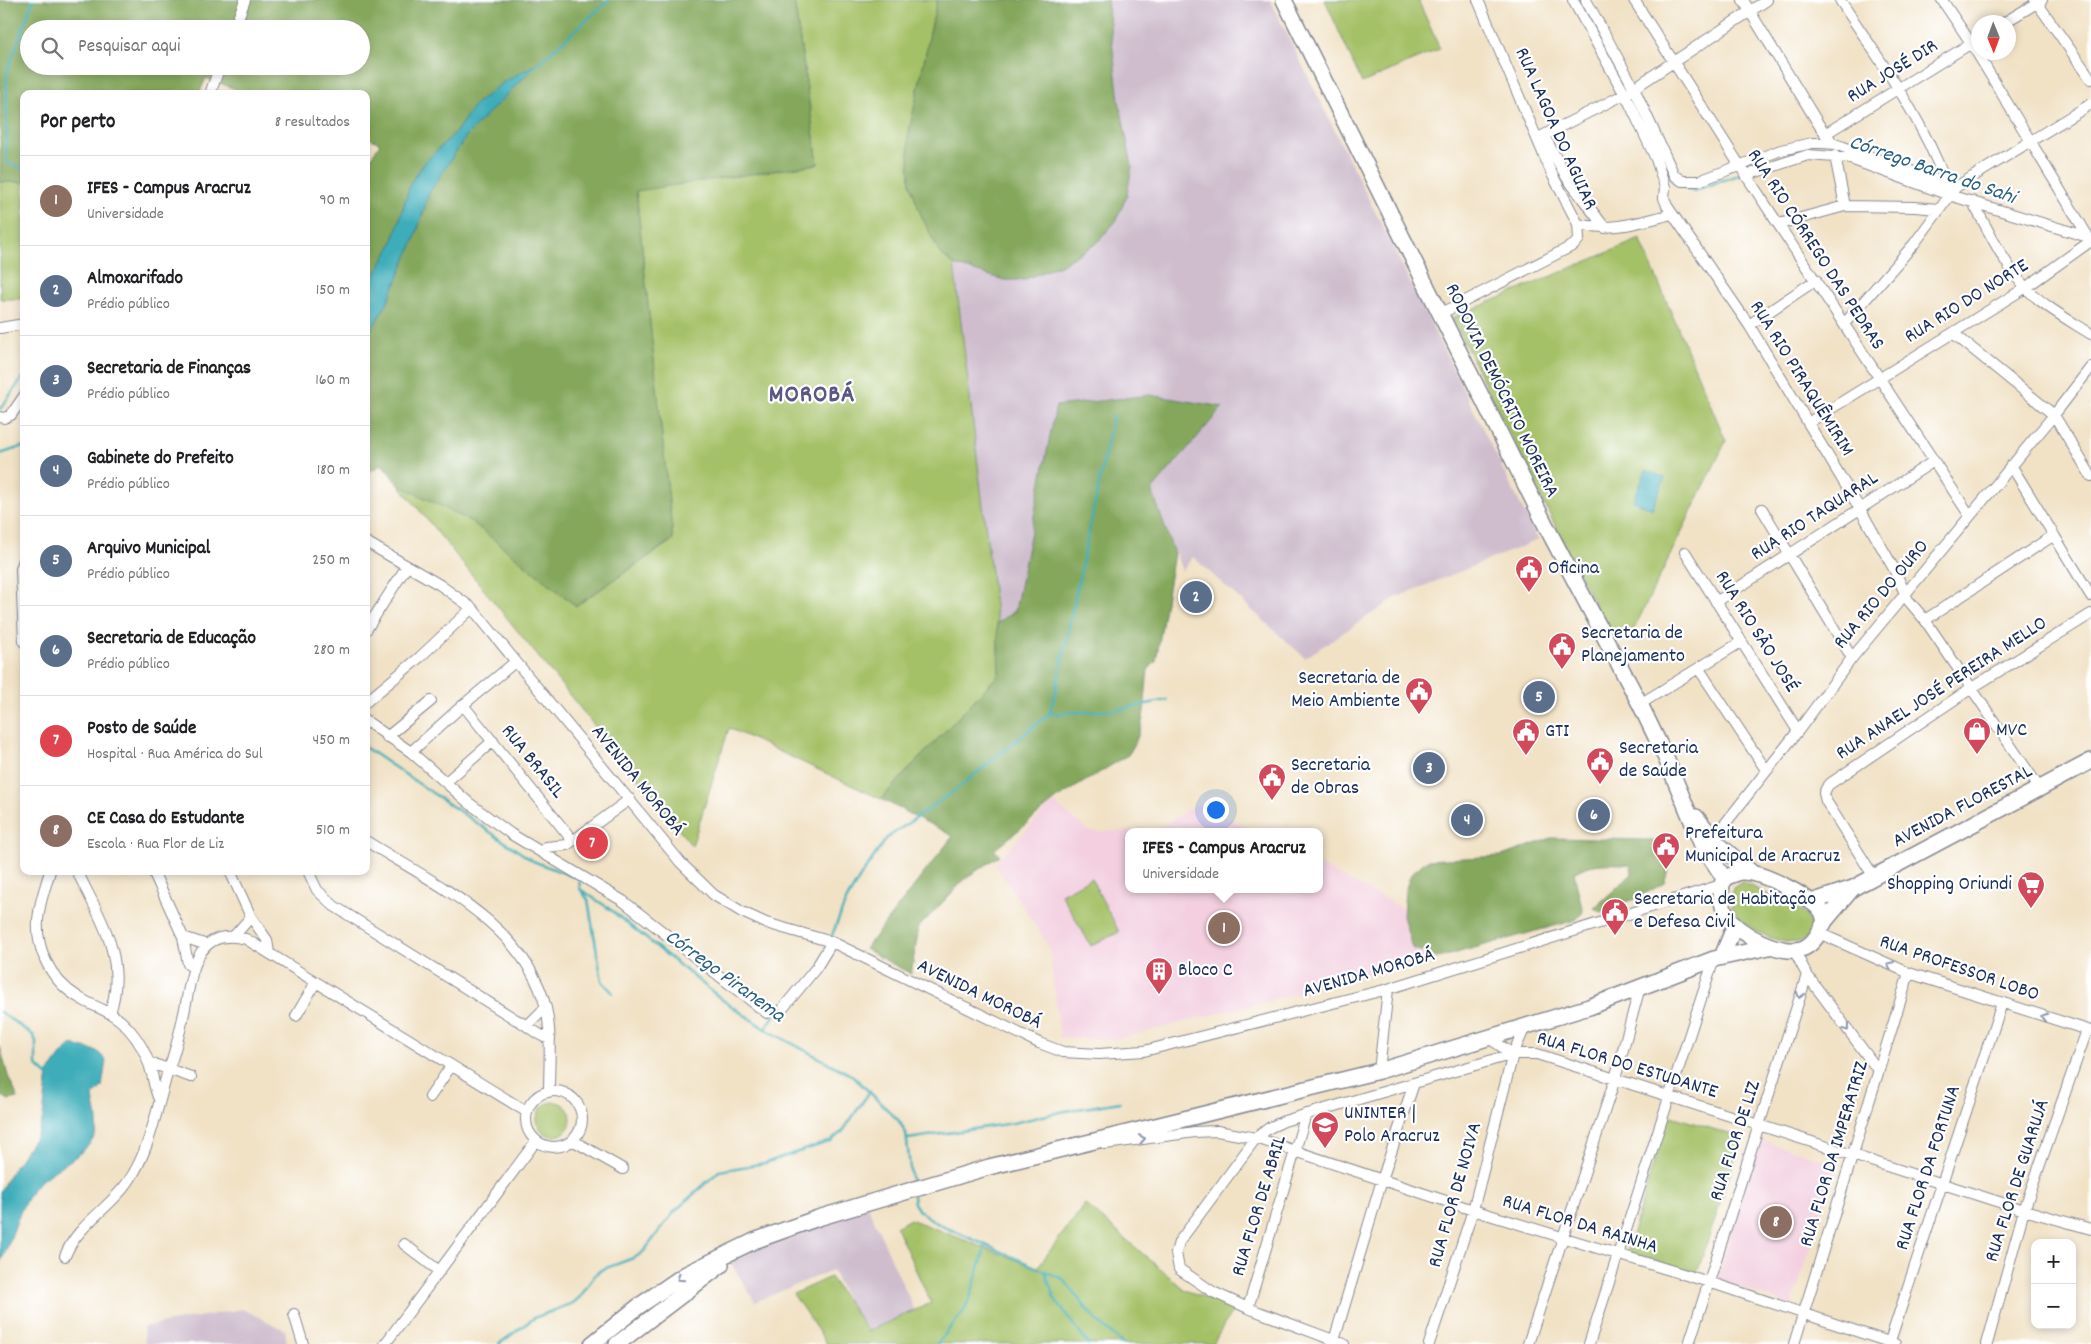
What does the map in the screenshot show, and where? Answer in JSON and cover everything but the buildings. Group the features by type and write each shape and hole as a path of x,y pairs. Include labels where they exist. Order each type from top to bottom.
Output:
{"main road":[{"name":"RODOVIA DEMÓCRITO MOREIRA","path":"1284,0 1546,526 1640,704 1683,800 1708,842 1723,882"},
{"name":"AVENIDA FLORESTAL","path":"1853,888 2091,761"},
{"name":"RODOVIA DEMÓCRITO MOREIRA","path":"1708,842 1751,872 1811,902"},
{"path":"1751,872 1740,872 1723,882 1722,905 1726,915 1735,925 1769,946"},
{"path":"1811,902 1853,888"},
{"path":"592,1344 639,1306 686,1274 754,1241 873,1200 928,1187 989,1167 1379,1072 1487,1037 1589,1007 1718,958 1769,946 1794,950 1803,948 1812,943 1822,927 1853,888"},
{"path":"1811,902 1822,910 1822,927"},
{"path":"1718,958 1735,925"},
{"path":"617,1344 684,1291 754,1241"}],"street":[{"path":"237,20 245,0"},
{"path":"1480,3 1491,0"},
{"name":"RUA RIO PIRAQUÊMIRIM","path":"1573,0 1625,94 1656,159 1665,186 1664,198 1672,214 1749,325 1860,509 1894,569 1912,606 1925,620 1970,689 2040,789"},
{"path":"1586,0 1634,88 1674,175 1682,181 1699,181 1781,150 1812,143 1835,144 1950,188 1972,201 2090,239"},
{"name":"RUA RIO CÓRREGO DAS PEDRAS","path":"1634,0 1878,379 1970,516"},
{"path":"1743,0 1826,134 1835,144"},
{"path":"1605,228 1567,178 1541,137 1625,94 1767,0"},
{"path":"1840,0 1901,88 1950,188"},
{"path":"1942,0 1971,36"},
{"path":"2016,15 2038,1 2091,79"},
{"name":"RUA LAGOA DO AGUIAR","path":"1440,314 1574,245 1579,239 1578,224 1552,174 1541,137 1480,3"},
{"name":"RUA JOSÉ DIR","path":"1826,134 1971,44"},
{"path":"1986,60 2031,142 2090,239"},
{"path":"211,90 217,75"},
{"path":"1844,324 1914,244 1950,188 2031,142 2091,104"},
{"path":"1747,175 1808,155 1834,156 1950,188"},
{"path":"1834,156 1845,206"},
{"path":"1972,201 2014,274 2025,288 2091,334"},
{"path":"1779,224 1845,206 1899,206 1938,209"},
{"path":"1578,224 1605,228 1630,225 1672,214"},
{"name":"RUA RIO DO NORTE","path":"1808,423 2025,288 2090,239"},
{"path":"1749,325 1816,280"},
{"path":"0,328 20,325"},
{"path":"1953,333 2054,415 2091,476"},
{"name":"RUA RIO DO OURO","path":"1708,842 1798,731 1852,658 2054,415 2091,367"},
{"path":"0,417 4,418 11,415 20,402"},
{"name":"RUA RIO TAQUARAL","path":"1716,602 1934,461"},
{"path":"2011,465 2091,596"},
{"path":"1762,509 1791,553 1852,658"},
{"path":"1925,620 2054,536"},
{"name":"AVENIDA MOROBÁ","path":"370,544 472,608 681,863 714,895 742,912 766,923 832,942 963,1008 1062,1052 1099,1054 1144,1050 1388,989 1723,882"},
{"name":"RUA RIO SÃO JOSÉ","path":"1685,552 1798,731"},
{"path":"370,624 407,566"},
{"path":"370,699 420,657 472,608"},
{"name":"RUA ANAEL JOSÉ PEREIRA MELLO","path":"1874,877 1826,801 1824,792 1834,780 1970,689 2091,614"},
{"path":"1640,704 1741,642"},
{"path":"411,752 463,705 516,662"},
{"path":"1699,669 1766,770"},
{"path":"387,737 432,701"},
{"name":"RUA BRASIL","path":"463,705 573,841"},
{"path":"370,723 387,737 411,752 511,834 624,901 767,1013"},
{"path":"446,782 493,741"},
{"path":"541,852 546,848 567,845 630,799"},
{"path":"370,843 459,899 490,923 510,943 531,972 546,1008 550,1039 549,1092"},
{"path":"49,875 38,920 39,940 44,958 55,977 71,992 110,1013 132,1032 148,1062 159,1100"},
{"path":"79,875 115,955 116,990 110,1013"},
{"path":"155,875 183,937 188,964 193,968"},
{"path":"232,875 250,917 267,940 269,953"},
{"path":"310,875 317,890 334,906 515,1019 528,1025 532,1032 550,1039"},
{"path":"233,937 250,917"},
{"name":"RUA PROFESSOR LOBO","path":"1822,927 1909,973 2089,1031"},
{"path":"183,937 207,945"},
{"path":"65,1256 78,1232 110,1203 140,1162 169,1069 197,956 207,945 220,939 233,937 246,939 527,1112"},
{"path":"784,1007 816,968 832,942"},
{"path":"1794,950 1806,975 1878,1070"},
{"path":"1589,1344 1669,1096 1718,958"},
{"name":"RUA FLOR DA IMPERATRIZ","path":"1794,1344 1855,1155 1878,1070 1909,973"},
{"name":"RUA FLOR DE LIZ","path":"1689,1344 1806,975"},
{"path":"296,1016 316,982"},
{"path":"1528,1344 1615,1079 1640,987"},
{"path":"1379,1072 1388,989"},
{"name":"RUA FLOR DA FORTUNA","path":"1891,1343 2002,1003"},
{"path":"528,1025 546,1008"},
{"name":"RUA FLOR DE NOIVA","path":"1429,1344 1473,1210 1513,1054 1525,1027"},
{"name":"RUA FLOR DE GUARUJÁ","path":"1987,1344 2024,1210 2089,1031"},
{"path":"1487,1037 1513,1054"},
{"name":"RUA FLOR DO ESTUDANTE","path":"1248,1308 1213,1292 1179,1269 1176,1253 1179,1242 1256,1138 1269,1128 1306,1114 1513,1054 1537,1054 2024,1210 2091,1229"},
{"path":"148,1062 191,1077"},
{"path":"430,1097 451,1066"},
{"path":"1248,1308 1337,1343 1382,1180 1414,1083"},
{"path":"549,1092 565,1094 577,1104 580,1111 581,1126 572,1140 566,1144 550,1147 536,1140 527,1128 527,1112 535,1098 549,1092"},
{"name":"RUA FLOR DE ABRIL","path":"1248,1308 1306,1114"},
{"name":"RUA FLOR DA RAINHA","path":"1094,1141 1104,1144 1122,1143 1195,1132 1217,1131 1256,1138 1473,1210 1709,1282 1891,1343"},
{"path":"385,1344 536,1140"},
{"path":"572,1140 623,1169"},
{"path":"404,1244 439,1271"},
{"path":"294,1314 303,1344"}],"shaded area":[{"path":"1107,0 1270,0 1538,540 1397,597 1305,658 1193,557 1182,571 1152,490 1223,407 1150,395 1057,406 1015,611 997,623 954,265 1004,280 1132,166 1119,100"},
{"path":"1053,802 1090,832 1125,831 1125,893 1323,893 1323,867 1404,909 1426,961 1117,1039 1060,1038 1049,947 995,863"},
{"path":"1199,803 1246,828 1159,828"},
{"path":"1758,1139 1837,1164 1792,1306 1717,1280"},
{"path":"867,1205 915,1311 865,1336 832,1270 755,1302 730,1261 749,1249"},
{"path":"242,1309 285,1330 287,1344 145,1344 143,1327"}],"green space":[{"path":"0,0 794,0 818,164 636,191 673,539 576,606 472,522 399,485 382,464 370,472 370,332 387,303 415,238 429,193 467,135 536,65 475,104 456,132 426,161 411,182 392,244 370,285 370,159 380,143 370,139 370,90 238,90 206,78 201,90 20,90 20,182 0,182"},
{"path":"794,0 937,0 908,137 939,252 954,265 997,623 999,674 881,799 729,728 692,846 399,485 472,522 576,606 673,540 636,190 818,164"},
{"path":"937,0 1107,0 1119,100 1132,166 1127,195 1116,221 1097,243 1062,264 1023,280 1004,280 954,265 939,252 920,213 910,183 908,137"},
{"path":"1325,0 1418,0 1440,49 1362,83"},
{"path":"0,182 20,182 20,299 0,299"},
{"path":"1640,239 1726,441 1632,633 1608,632 1452,318"},
{"path":"1150,395 1223,407 1152,490 1174,553 1156,661 1148,670 1144,714 1139,735 1128,755 1058,798 994,850 1000,855 966,878 919,927 911,974 865,949 953,836 881,799 999,674 997,623 1015,611 1056,406"},
{"path":"1551,838 1649,840 1664,844 1672,857 1664,883 1636,899 1615,905 1610,911 1601,912 1594,908 1632,874 1631,865 1594,865 1574,873 1583,912 1576,920 1438,958 1412,948 1403,916 1405,891 1411,874 1427,860 1502,856"},
{"path":"1091,878 1119,932 1091,946 1061,894"},
{"path":"1742,882 1798,908 1811,922 1811,934 1800,941 1789,942 1768,937 1747,924 1733,909 1730,900 1733,888"},
{"path":"0,1046 8,1076 18,1098 9,1100 0,1095"},
{"path":"554,1102 561,1103 566,1107 570,1112 570,1126 566,1131 561,1135 554,1136 547,1135 542,1131 538,1126 537,1119 538,1112 542,1107 547,1103"},
{"path":"1668,1115 1742,1138 1697,1273 1627,1252"},
{"path":"1085,1204 1185,1290 1234,1308 1213,1344 827,1344 793,1294 830,1277 868,1331 931,1303 896,1227 910,1219 1037,1268"}],"water":[{"path":"538,63 467,135 429,193 415,238 387,303 370,332 370,285 392,244 411,182 426,161 456,132 475,104 505,81"},
{"path":"1646,470 1665,478 1652,509 1633,501"},
{"path":"72,1045 97,1051 106,1060 102,1087 93,1096 97,1123 94,1137 80,1153 49,1174 33,1189 23,1206 0,1263 0,1192 7,1178 38,1133 43,1117 48,1073 61,1055"}],"waterway":[{"path":"26,20 33,0"},
{"path":"532,69 609,0"},
{"path":"20,36 7,72 6,159 10,164 20,167"},
{"name":"Córrego Barra do Sahi","path":"1767,163 1797,151 1806,151"},
{"name":"Córrego Barra do Sahi","path":"1671,178 1675,183 1693,191 1741,174"},
{"path":"0,409 20,382"},
{"path":"830,940 846,901 887,838 957,789 1049,714 1054,699 1113,416"},
{"name":"Córrego Piranema","path":"0,454 20,447"},
{"path":"1050,714 1116,710 1167,700"},
{"name":"Córrego Piranema","path":"370,751 533,861 574,877"},
{"name":"Córrego Piranema","path":"579,879 580,889"},
{"name":"Córrego Piranema","path":"580,889 607,907 724,1001 765,1029 853,1076 899,1121 906,1133 912,1185"},
{"path":"581,890 588,900 602,981 613,993"},
{"path":"765,1029 781,1006"},
{"path":"0,1012 33,1035 36,1041 36,1065 49,1077"},
{"path":"499,1344 534,1318 573,1303 601,1270 636,1257 644,1251 674,1212 719,1171 765,1163 831,1141 843,1131 870,1091"},
{"path":"908,1139 1013,1123 1060,1112 1120,1102"},
{"name":"Córrego Piranema","path":"913,1196 914,1203 919,1211 940,1225 1063,1279 1094,1318 1123,1344"},
{"path":"937,1344 963,1312 970,1298 986,1245"},
{"name":"Córrego Piranema","path":"1045,1271 1054,1298 1088,1344"}],"place":[{"name":"Oficina","path":"1529,593"},
{"name":"Almoxarifado","path":"1196,597"},
{"name":"Secretaria de Planejamento","path":"1562,670"},
{"name":"Arquivo Municipal","path":"1539,697"},
{"name":"Secretaria de Meio Ambiente","path":"1419,715"},
{"name":"MVC","path":"1977,755"},
{"name":"GTI","path":"1526,756"},
{"name":"Secretaria de Finanças","path":"1429,768"},
{"name":"Secretaria de Saúde","path":"1600,785"},
{"name":"Secretaria de Obras","path":"1272,801"},
{"name":"Secretaria de Educação","path":"1594,815"},
{"name":"Gabinete do Prefeito","path":"1467,820"},
{"name":"Posto de Saúde","path":"592,843"},
{"name":"Prefeitura Municipal de Aracruz","path":"1666,870"},
{"name":"Shopping Oriundi","path":"2031,909"},
{"name":"IFES - Campus Aracruz","path":"1224,928"},
{"name":"Secretaria de Habitação e Defesa Civil","path":"1615,936"},
{"name":"Bloco C","path":"1159,995"},
{"name":"UNINTER | Polo Aracruz","path":"1325,1149"},
{"name":"CE Casa do Estudante","path":"1776,1222"}],"district":[{"name":"MOROBÁ","path":"812,396"}]}
